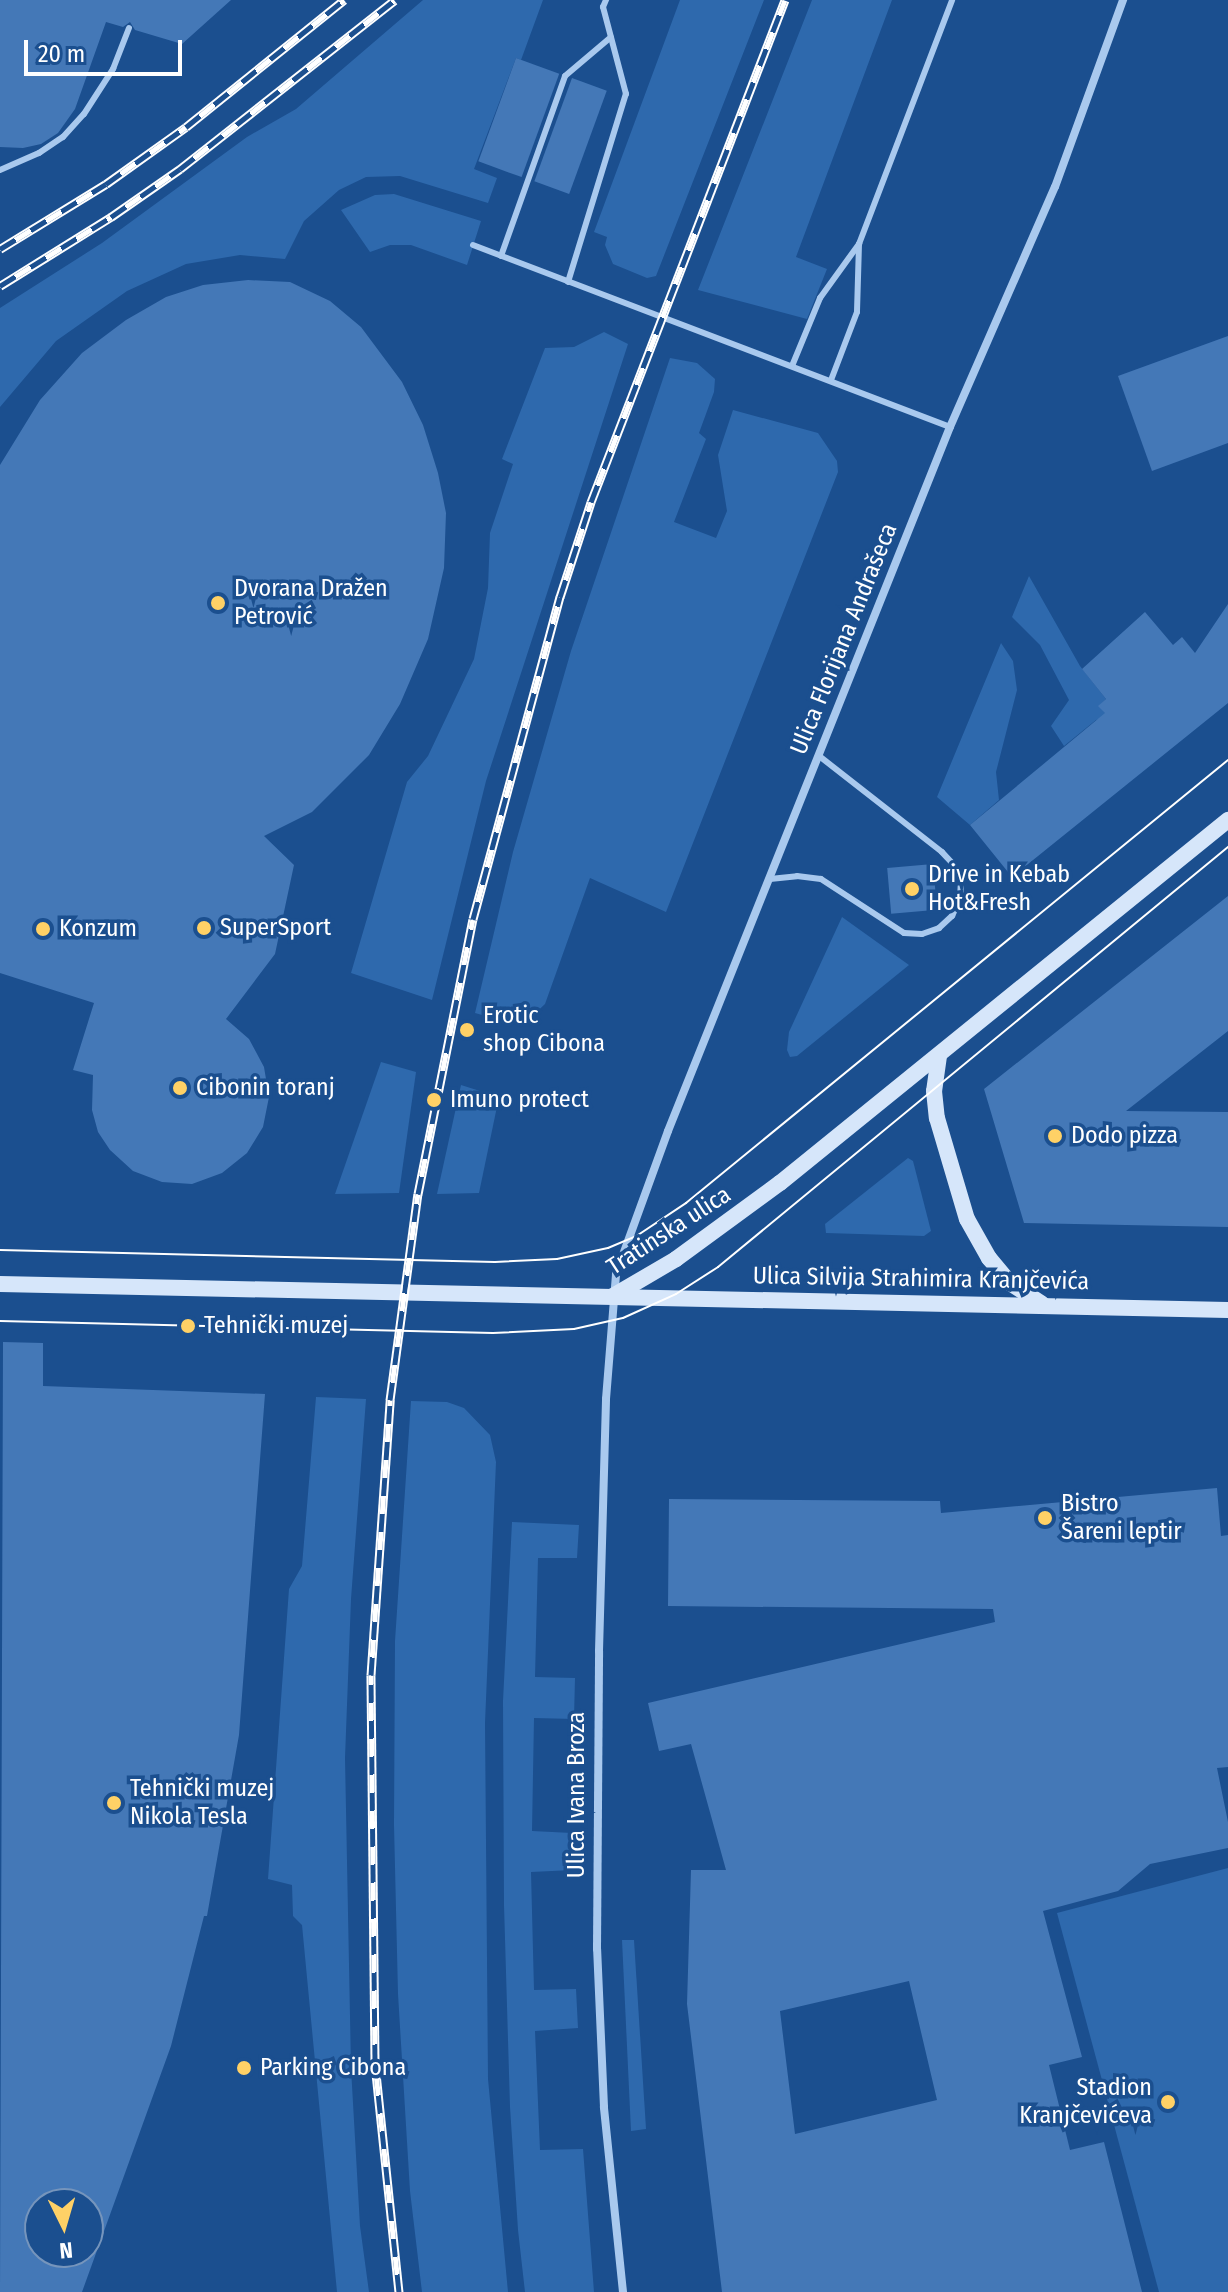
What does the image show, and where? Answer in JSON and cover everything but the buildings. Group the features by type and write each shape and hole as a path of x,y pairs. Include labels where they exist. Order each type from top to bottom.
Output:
{"street":[{"name":"Ulica Florijana Andrašeca","path":"612,1297 630,1227 950,427 1055,187 1123,0"},
{"name":"Tratinska ulica","path":"0,1284 612,1297 731,1220 940,1055 1228,820"},
{"path":"940,1055 934,1091 937,1118 967,1219 989,1258 1010,1283 1044,1305"},
{"name":"Ulica Silvija Strahimira Kranjčevića","path":"612,1297 1228,1310"},
{"name":"Ulica Ivana Broza","path":"612,1297 599,1651 597,1934 604,2107 623,2292"}],"lane":[{"path":"568,282 626,94 603,7 606,0"},
{"path":"792,366 820,298 859,244 952,0"},
{"path":"0,170 39,153 63,137 84,114 113,69 129,28"},
{"path":"501,256 565,76 611,37"},
{"path":"831,380 857,312 859,244"},
{"path":"473,245 950,427"},
{"path":"770,879 797,876 821,879 904,933 922,934 939,928 952,916 960,899 957,873 942,852 819,756"}],"shaded area":[{"path":"423,0 543,0 521,60 516,58 474,169 497,178 488,203 400,176 366,177 339,190 304,221 285,259 240,255 186,264 127,291 56,341 0,407 0,308 102,243 247,137 296,109"},
{"path":"680,0 764,0 656,276 647,278 613,264 605,245 607,237 594,232"},
{"path":"812,0 892,0 796,257 827,269 807,319 698,290"},
{"path":"394,194 481,221 467,265 411,245 390,245 370,252 341,210 375,195"},
{"path":"604,332 628,344 486,781 432,1000 351,973 407,782 428,756 474,659 488,588 490,533 513,464 502,459 545,348 574,347"},
{"path":"670,358 697,363 715,379 714,392 699,433 706,439 674,522 716,538 727,511 718,455 733,410 818,433 837,461 838,472 666,912 590,878 545,1004 528,1020 507,1022 475,1013 513,852 571,651"},
{"path":"1029,576 1080,666 1106,699 1099,706 1109,717 1096,720 1064,746 1051,726 1069,700 1040,645 1012,617"},
{"path":"1001,643 1013,661 1017,690 996,772 999,800 970,825 937,797"},
{"path":"842,917 909,965 797,1056 790,1057 787,1050 789,1032"},
{"path":"381,1062 416,1072 399,1193 335,1194"},
{"path":"461,1085 499,1097 479,1193 437,1194"},
{"path":"908,1158 913,1161 931,1231 924,1236 826,1233 825,1224"},
{"path":"316,1397 366,1399 351,1599 345,1758 351,2068 360,2226 369,2292 337,2292 302,1925 293,1916 292,1885 268,1879 289,1589 302,1566"},
{"path":"411,1401 447,1402 464,1408 490,1435 496,1462 485,1723 488,2079 508,2292 422,2292 410,2191 398,1994 394,1825 395,1641"},
{"path":"512,1522 579,1525 577,1558 538,1558 535,1677 575,1678 574,1719 534,1718 532,1831 572,1833 573,1870 531,1872 534,1990 576,1989 578,2028 535,2031 540,2150 583,2149 594,2292 525,2292 518,2230 510,2107 504,1905 503,1701"},
{"name":"Stadion Kranjčevićeva","path":"1228,1868 1228,2292 1159,2292 1057,1913"},
{"path":"622,1940 634,1940 646,2129 631,2131"}],"tram line":[{"path":"0,1250 495,1262 557,1259 608,1248 638,1235 686,1203 1228,760"},
{"path":"0,1321 493,1333 574,1329 623,1318 676,1294 718,1267 1228,847"}],"railway":[{"path":"0,249 106,184 186,127 344,0"},
{"path":"0,286 111,217 180,169 395,0"},
{"path":"399,2292 375,2062 371,1675 390,1400 418,1194 473,919 560,597 591,502 785,0"}],"place":[{"name":"Dvorana Dražen Petrović","path":"218,603"},
{"name":"Drive in Kebab Hot&Fresh","path":"912,889"},
{"name":"SuperSport","path":"204,928"},
{"name":"Konzum","path":"43,929"},
{"name":"Erotic shop Cibona","path":"467,1030"},
{"name":"Cibonin toranj","path":"180,1088"},
{"name":"Imuno protect","path":"434,1100"},
{"name":"Dodo pizza","path":"1055,1136"},
{"name":"Tehnički muzej","path":"188,1326"},
{"name":"Bistro Šareni leptir","path":"1045,1518"},
{"name":"Tehnički muzej Nikola Tesla","path":"114,1803"},
{"name":"Parking Cibona","path":"244,2068"},
{"name":"Stadion Kranjčevićeva","path":"1168,2102"}]}
